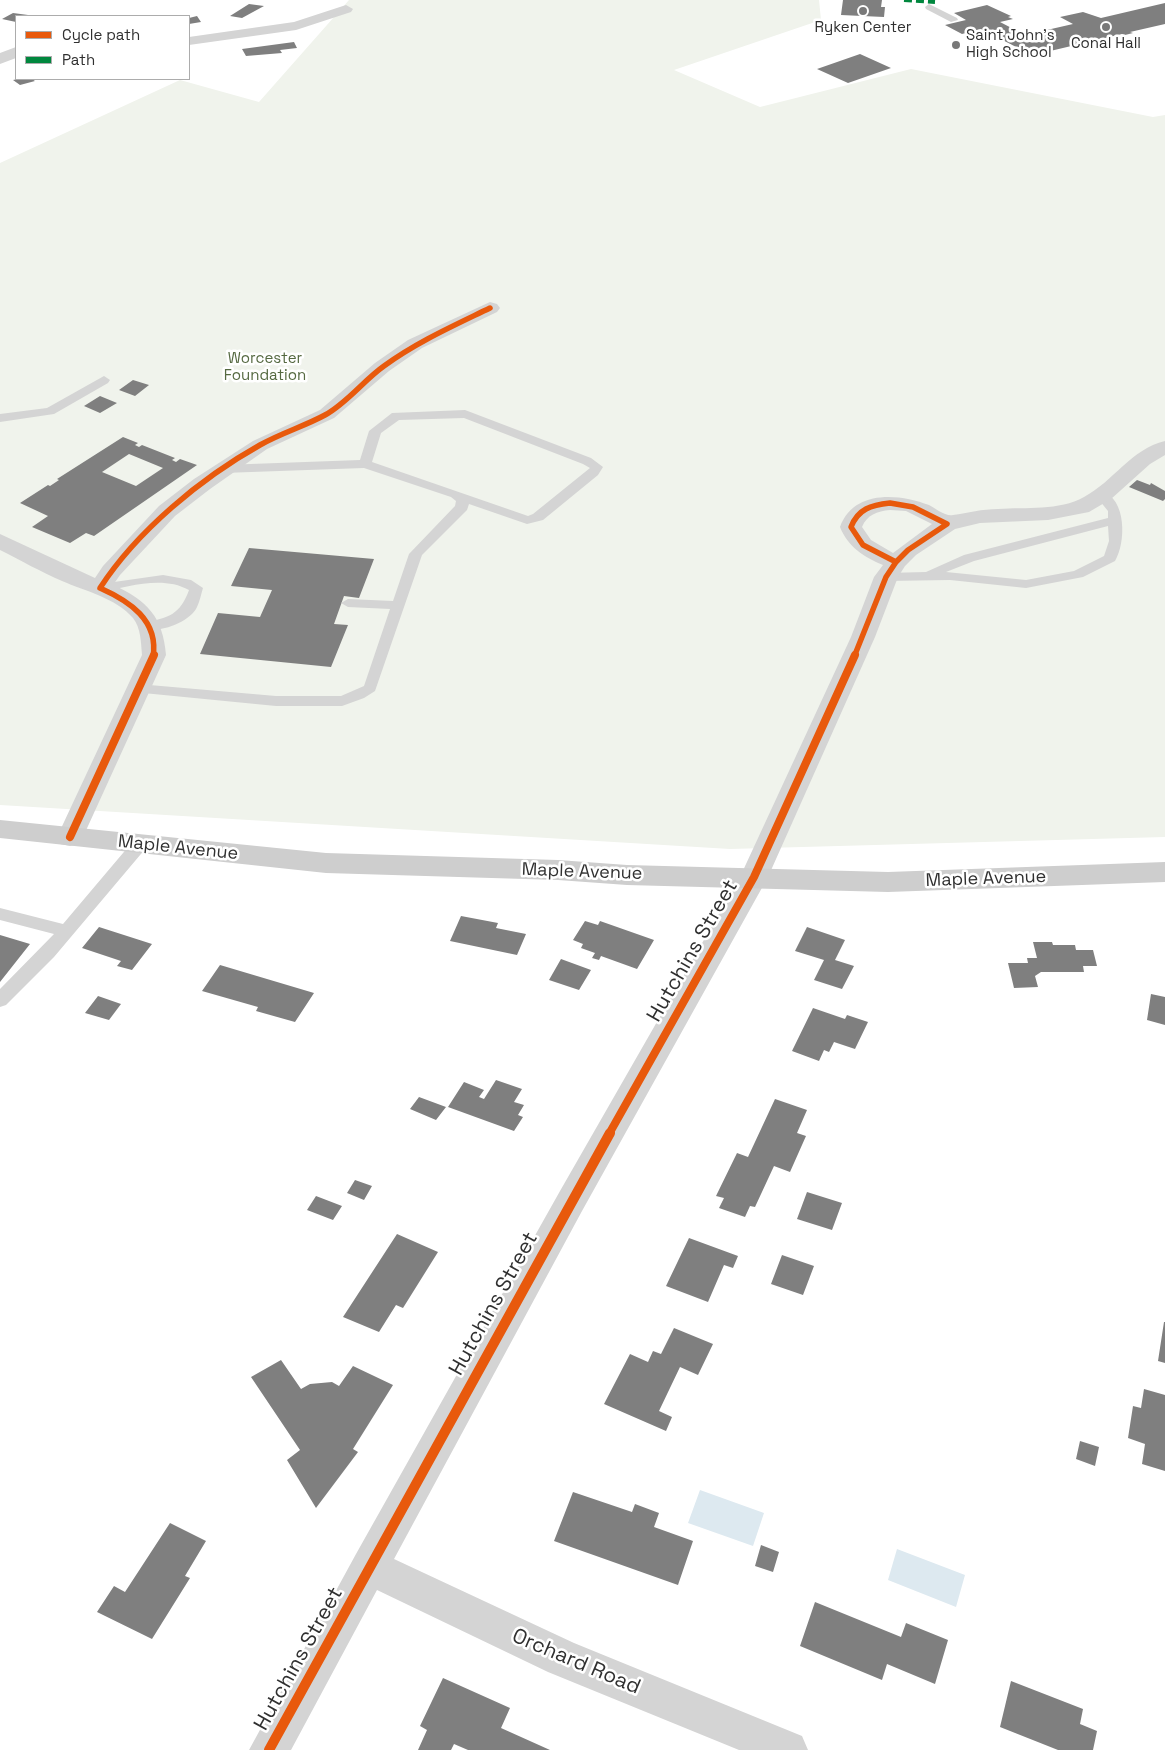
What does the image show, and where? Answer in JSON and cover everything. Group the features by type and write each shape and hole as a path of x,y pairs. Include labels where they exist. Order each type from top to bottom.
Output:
{"main road":[{"name":"Maple Avenue","path":"0,829 326,863 924,882 1165,872"}],"street":[{"path":"190,41 280,29 312,14 346,9"},
{"path":"0,59 13,45"},
{"path":"100,588 111,572 167,511 223,469 260,445 327,414 382,366 422,340 490,308"},
{"path":"1141,460 1151,444 1165,431"},
{"path":"947,524 923,509 897,502 878,505 859,513 852,523 855,536 891,570 914,546 947,524 977,516 1064,511 1083,506 1101,495 1141,460 1165,447"},
{"path":"0,542 60,572 100,588 137,609 146,617 150,626 154,655 70,837"},
{"name":"Hutchins Street","path":"269,1750 571,1201 754,878 863,637 891,570"},
{"name":"Orchard Road","path":"369,1567 562,1658 788,1750"}],"lane":[{"path":"928,7 954,20"},
{"path":"0,418 50,411 104,380"},
{"path":"223,469 365,464 440,488 527,520 538,517 594,472 597,467 587,461 465,414 396,416 375,431 365,464"},
{"path":"891,570 923,576 950,576 1026,584 1078,574 1110,558 1116,540 1114,510 1101,495"},
{"path":"138,689 276,701 342,701 359,695 370,688 416,554 462,507 462,500 458,496"},
{"path":"923,576 968,558 1115,520"},
{"path":"100,588 148,579 186,581 196,588 190,607 174,620 150,626"},
{"path":"348,602 398,605"},
{"path":"0,1000 18,985 99,896 140,844"},
{"path":"0,914 66,931"}],"green space":[{"name":"Worcester Foundation","path":"349,0 819,0 821,20 674,70 760,107 911,69 1153,117 1165,115 1165,837 730,849 0,805 0,163 180,80 259,102"}],"shaded area":[{"path":"700,1490 764,1513 753,1546 688,1523"},
{"path":"897,1549 965,1575 956,1607 888,1580"}],"building":[{"name":"Ryken Center","path":"843,0 882,0 881,7 885,7 884,17 841,15"},
{"name":"Conal Hall","path":"1165,3 1165,24 1130,32 1133,33 1125,35 1122,34 1046,52 1032,47 1022,50 981,29 962,34 945,25 966,20 954,13 987,5 1011,16 1008,17 1013,19 1000,22 1025,35 1073,24 1060,17 1083,12 1101,18"},
{"path":"249,4 264,6 242,18 230,16"},
{"path":"13,13 28,15 15,15 15,22 2,19"},
{"path":"197,16 201,22 190,24 190,18"},
{"path":"294,42 297,48 280,50 282,53 246,56 242,49"},
{"path":"860,54 891,68 848,83 817,69"},
{"path":"13,80 34,80 35,81 20,85"},
{"path":"133,380 149,385 135,396 119,390"},
{"path":"100,396 117,403 100,413 84,406"},
{"path":"123,437 138,443 135,445 139,447 142,445 175,458 172,460 176,462 180,459 197,465 94,536 86,533 70,543 32,527 48,516 20,503 59,480 57,479","holes":["129,454 163,468 136,486 102,472"]},
{"path":"1137,480 1150,485 1151,483 1165,491 1165,499 1163,501 1129,487"},
{"path":"249,548 374,559 359,598 344,596 334,624 348,625 331,667 200,654 218,613 260,617 272,590 231,586"},
{"path":"461,916 498,923 496,928 526,934 517,955 450,941"},
{"path":"585,921 598,925 600,921 654,940 637,969 601,956 599,960 592,958 595,953 581,948 583,944 573,940"},
{"path":"99,927 152,944 132,970 117,966 121,961 82,948"},
{"path":"807,927 845,940 835,960 854,966 842,989 814,980 824,960 795,951"},
{"path":"0,935 30,944 0,982"},
{"path":"1033,942 1052,942 1053,945 1075,945 1076,950 1093,950 1097,966 1083,966 1084,972 1041,972 1035,976 1038,987 1014,988 1008,963 1028,963 1027,958 1037,958"},
{"path":"561,959 591,970 579,990 549,980"},
{"path":"220,965 314,993 295,1022 256,1011 258,1007 202,991"},
{"path":"1151,994 1165,997 1165,1025 1147,1020"},
{"path":"98,996 121,1004 109,1020 85,1013"},
{"path":"813,1008 845,1019 847,1015 868,1022 855,1049 834,1042 829,1052 824,1050 819,1061 792,1051"},
{"path":"496,1080 522,1089 514,1102 524,1105 518,1115 523,1117 514,1131 448,1107 464,1082 484,1090 479,1097 484,1099"},
{"path":"419,1097 446,1107 436,1120 410,1109"},
{"path":"775,1099 807,1110 797,1133 806,1136 790,1172 774,1166 755,1207 750,1206 745,1217 719,1208 724,1198 716,1196 737,1153 748,1157"},
{"path":"355,1180 372,1186 364,1200 347,1193"},
{"path":"807,1192 842,1203 832,1230 797,1219"},
{"path":"316,1196 342,1206 333,1220 307,1210"},
{"path":"397,1234 438,1252 403,1308 396,1305 379,1332 343,1317"},
{"path":"689,1238 738,1256 733,1268 724,1265 708,1302 666,1286"},
{"path":"782,1255 814,1266 803,1295 771,1284"},
{"path":"1165,1322 1165,1363 1158,1361"},
{"path":"674,1328 713,1344 698,1375 680,1367 659,1411 672,1417 666,1431 604,1404 630,1354 648,1362 653,1351 661,1354"},
{"path":"281,1360 301,1389 310,1384 332,1382 339,1386 353,1366 393,1385 353,1449 358,1452 316,1508 287,1460 300,1450 251,1377"},
{"path":"1144,1389 1165,1395 1165,1471 1142,1464 1145,1444 1128,1438 1133,1406 1141,1408"},
{"path":"1080,1441 1099,1447 1095,1466 1076,1459"},
{"path":"573,1492 632,1512 635,1504 659,1513 654,1527 693,1541 678,1585 554,1541"},
{"path":"170,1523 206,1541 185,1576 190,1578 152,1639 97,1612 114,1586 125,1592"},
{"path":"761,1545 779,1552 773,1572 755,1566"},
{"path":"815,1602 901,1637 906,1623 948,1640 935,1684 887,1664 882,1680 800,1646"},
{"path":"443,1678 510,1708 501,1728 550,1750 468,1750 454,1744 451,1750 418,1750 427,1730 420,1726"},
{"path":"1011,1681 1083,1709 1080,1724 1097,1731 1093,1750 1058,1750 1000,1727"}],"marked path":[{"path":"904,0 935,2"}],"cycle path":[{"path":"70,837 154,655 150,630 140,612 123,599 100,588 111,571 167,511 202,484 260,445 327,414 382,367 415,344 490,308"},
{"path":"269,1750 571,1201 754,877 863,637 886,577 896,562 908,550 947,524 925,511 902,504 878,504 855,516 851,527 858,540 869,549 896,562"}],"place":[{"name":"Ryken Center","path":"863,11"},
{"name":"Conal Hall","path":"1106,27"},
{"name":"Saint John's High School","path":"956,45"}]}
